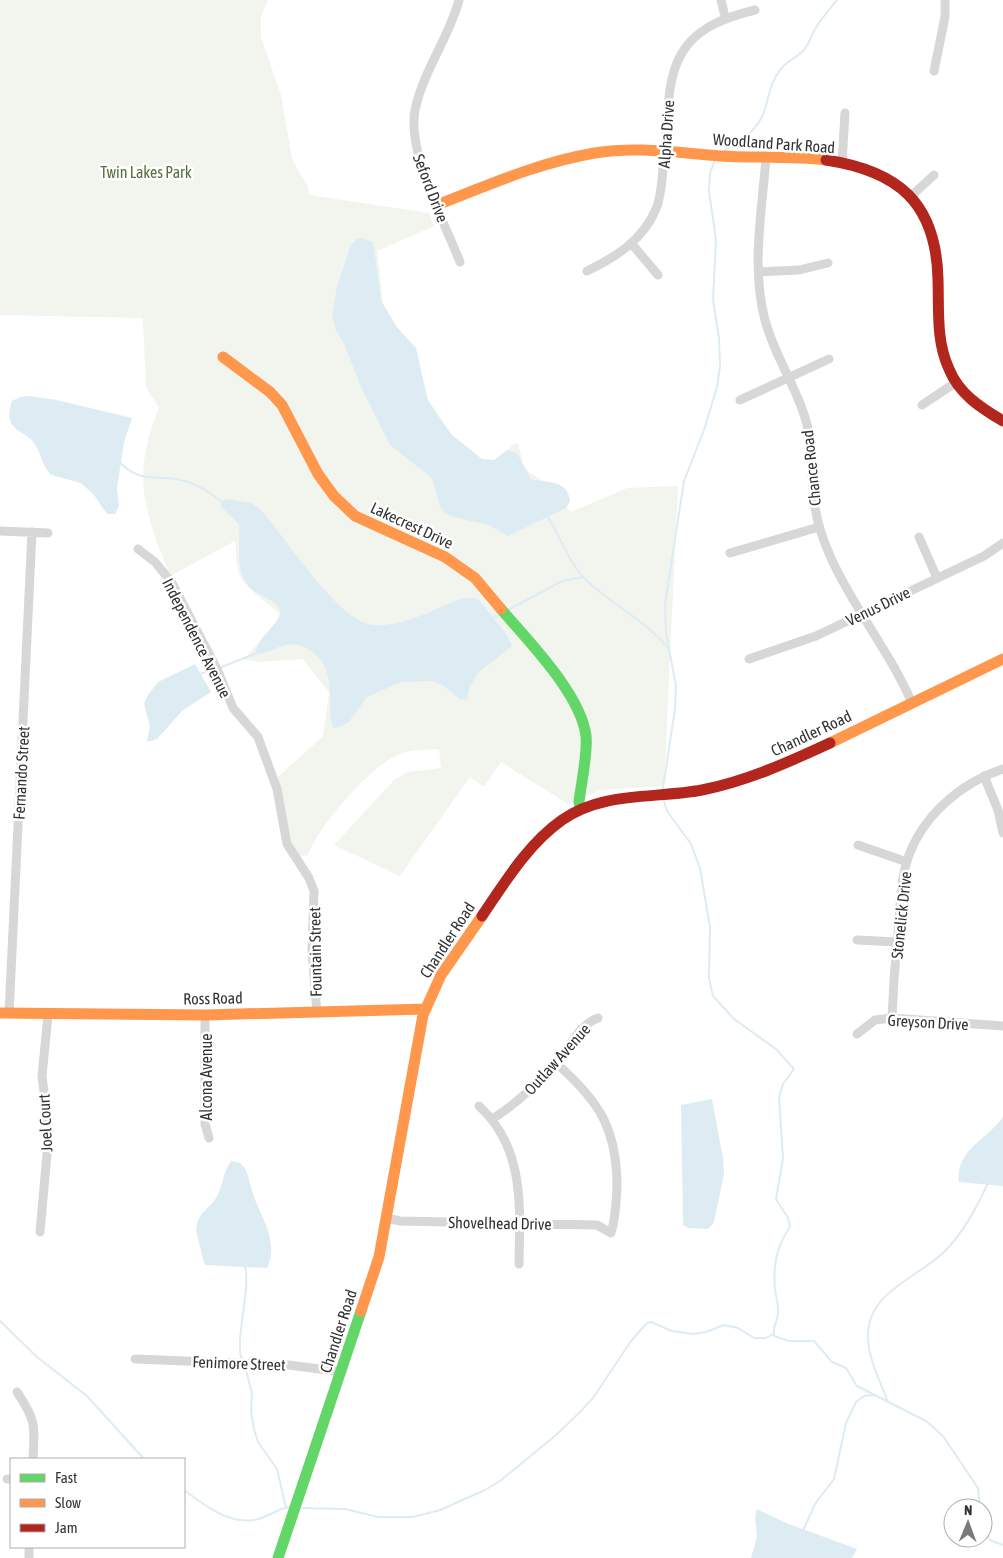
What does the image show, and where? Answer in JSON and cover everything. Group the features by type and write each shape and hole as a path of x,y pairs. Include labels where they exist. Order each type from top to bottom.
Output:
{"street":[{"name":"Seford Drive","path":"459,0 415,110 417,153 460,262"},
{"path":"721,0 726,18"},
{"path":"934,71 943,29 945,0"},
{"name":"Alpha Drive","path":"587,271 608,261 631,243 643,231 656,209 665,152 669,89 675,66 692,41 706,28 726,18 755,10"},
{"path":"842,163 845,113"},
{"name":"Woodland Park Road","path":"437,204 513,175 593,153 623,151 766,158 814,158 842,163 885,176 900,186 910,197 927,224 933,244 938,275 940,343 946,365 955,383 970,400 1003,421"},
{"name":"Chance Road","path":"766,158 759,272 765,320 808,429 812,454 812,489 819,527 831,560 892,662 912,703"},
{"path":"910,197 934,175"},
{"path":"631,243 658,275"},
{"path":"759,272 800,270 828,263"},
{"name":"Lakecrest Drive","path":"223,357 270,392 282,405 318,474 344,507 355,516 445,557 475,578 554,672 578,710 584,728 586,745 579,802 581,809"},
{"path":"740,400 829,359"},
{"path":"922,405 955,383"},
{"path":"730,553 819,527"},
{"path":"0,531 48,533"},
{"name":"Fernando Street","path":"5,1014 32,532"},
{"path":"919,537 937,578"},
{"name":"Venus Drive","path":"749,659 806,640 984,556 1003,543"},
{"name":"Independence Avenue","path":"138,549 155,562 172,582 216,668 233,708 258,738 277,789 287,844 310,878 314,892"},
{"name":"Chandler Road","path":"278,1558 342,1372 379,1257 426,1009 444,970 526,854 549,829 581,809 611,800 688,792 742,780 782,764 1003,660"},
{"name":"Stonelick Drive","path":"892,1018 901,895 907,862 915,843 934,814 950,797 984,776 1003,769"},
{"path":"984,776 998,810 1003,833"},
{"path":"858,845 907,862"},
{"name":"Fountain Street","path":"314,892 312,952 317,1013"},
{"path":"858,940 897,942"},
{"name":"Ross Road","path":"5,1014 205,1015 426,1009"},
{"name":"Joel Court","path":"40,1232 48,1132 42,1076 48,1014"},
{"name":"Alcona Avenue","path":"205,1015 205,1124 209,1138"},
{"name":"Outlaw Avenue","path":"492,1120 529,1092 556,1063 585,1024 598,1018"},
{"name":"Greyson Drive","path":"858,1034 875,1020 892,1018 1003,1026"},
{"name":"Shovelhead Drive","path":"387,1218 400,1221 598,1225 611,1232 616,1213 617,1164 613,1140 602,1115 590,1096 556,1063"},
{"path":"479,1106 492,1120 514,1163 519,1185 519,1264"},
{"name":"Fenimore Street","path":"136,1360 289,1365 342,1372"},
{"path":"17,1392 32,1416 34,1424 33,1458"}],"green space":[{"name":"Twin Lakes Park","path":"0,0 268,0 261,16 261,37 281,95 292,159 308,187 309,195 429,213 434,226 377,251 383,303 399,331 422,389 446,428 464,450 494,466 512,445 518,443 524,467 547,483 571,512 627,488 678,486 664,786 601,790 568,804 501,762 484,787 470,777 400,876 334,845 395,779 408,772 441,768 439,749 418,750 397,755 360,784 322,829 308,855 299,857 288,854 278,777 323,736 329,692 303,659 258,662 244,659 262,639 286,619 255,593 240,576 235,541 170,576 153,531 144,493 145,454 150,432 159,408 146,387 143,318 0,315"}],"shaded area":[{"path":"363,238 372,242 374,248 381,301 396,326 416,348 428,401 452,435 482,459 494,460 507,450 517,453 531,479 555,483 565,489 570,501 566,508 508,536 489,525 453,517 444,512 440,506 432,478 390,445 361,387 345,346 336,330 332,316 337,287 351,245 357,239"},
{"path":"29,396 56,400 132,418 124,442 117,488 119,506 115,514 107,514 94,495 81,483 51,475 32,440 12,425 10,412 12,401 20,397"},
{"path":"227,499 251,503 260,509 328,594 359,620 373,625 395,623 419,616 462,599 474,598 479,600 507,635 512,646 479,672 470,686 467,700 460,699 444,686 432,681 401,682 367,697 348,723 335,728 330,714 328,678 324,666 317,655 304,647 290,644 256,654 260,641 280,615 280,609 271,600 247,585 243,577 239,560 239,524 221,507 221,501"},
{"path":"195,664 211,692 183,710 157,739 147,742 150,726 144,704 148,695 158,682"},
{"path":"712,1099 723,1158 724,1174 714,1222 708,1229 688,1228 683,1225 681,1105"},
{"path":"1003,1117 1003,1186 959,1182 959,1171 967,1153"},
{"path":"231,1161 240,1163 245,1168 254,1198 269,1234 271,1251 267,1268 206,1265 204,1263 196,1230 197,1223 216,1198 226,1169"},
{"path":"757,1509 786,1523 857,1549 852,1558 751,1558 757,1537 755,1517"}],"waterway":[{"path":"724,151 743,138 759,123 771,86 780,69 805,49 819,23 837,0"},
{"path":"663,788 675,709 676,686 666,633 665,604 684,481 704,430 717,387 720,366 719,338 713,300 716,240 709,191 710,173 715,160"},
{"path":"120,463 137,474 178,479 192,484 206,490 222,502"},
{"path":"547,516 573,564 585,579 649,629 668,648"},
{"path":"508,610 562,581 584,577"},
{"path":"490,619 499,615"},
{"path":"219,668 257,653"},
{"path":"200,674 215,669"},
{"path":"663,798 667,811 691,844 700,868 710,927 709,978 713,996 734,1019 776,1049 794,1069 783,1084 779,1097 783,1158 776,1199 788,1218 790,1227 781,1242 776,1257 775,1290 778,1316 774,1336 789,1341 814,1341 832,1362 846,1368 857,1386 926,1421 943,1436 978,1488 979,1498"},
{"path":"887,1400 869,1346 870,1322 875,1309 884,1297 934,1261 952,1244 980,1200 988,1183"},
{"path":"242,1360 240,1341 246,1289 245,1266"},
{"path":"0,1321 37,1357 87,1396 143,1458"},
{"path":"301,1508 345,1509 378,1517 413,1517 440,1510 485,1490 500,1481 556,1435 578,1414 593,1398 631,1341 647,1323 651,1322 672,1331 693,1334 706,1332 724,1325 738,1328 754,1338 766,1338 773,1334"},
{"path":"245,1367 252,1393 251,1412 254,1429 258,1442 277,1469 286,1508"},
{"path":"803,1531 815,1504 834,1479 846,1423 856,1402 864,1396 875,1395"},
{"path":"185,1491 217,1512 235,1519 254,1520 291,1507"},
{"path":"993,1541 1003,1545"}],"traffic: fast":[{"path":"501,609 552,669 564,686 582,720 586,743 579,802 581,809"},
{"path":"278,1558 361,1311"}],"traffic: slow":[{"path":"437,205 534,168 575,157 611,151 642,150 720,156 826,160"},
{"path":"223,357 270,392 282,405 318,474 334,496 355,516 445,557 475,578 501,609"},
{"path":"830,743 1003,659"},
{"path":"361,1311 379,1257 423,1015 441,975 482,916"},
{"path":"0,1013 205,1015 426,1009"}],"traffic: jam":[{"path":"826,160 874,172 893,182 921,210 930,229 936,252 940,336 949,369 953,378 971,400 1003,421"},
{"path":"482,916 508,877 538,840 562,820 578,811 594,804 612,800 684,793 735,782 830,743"}]}
